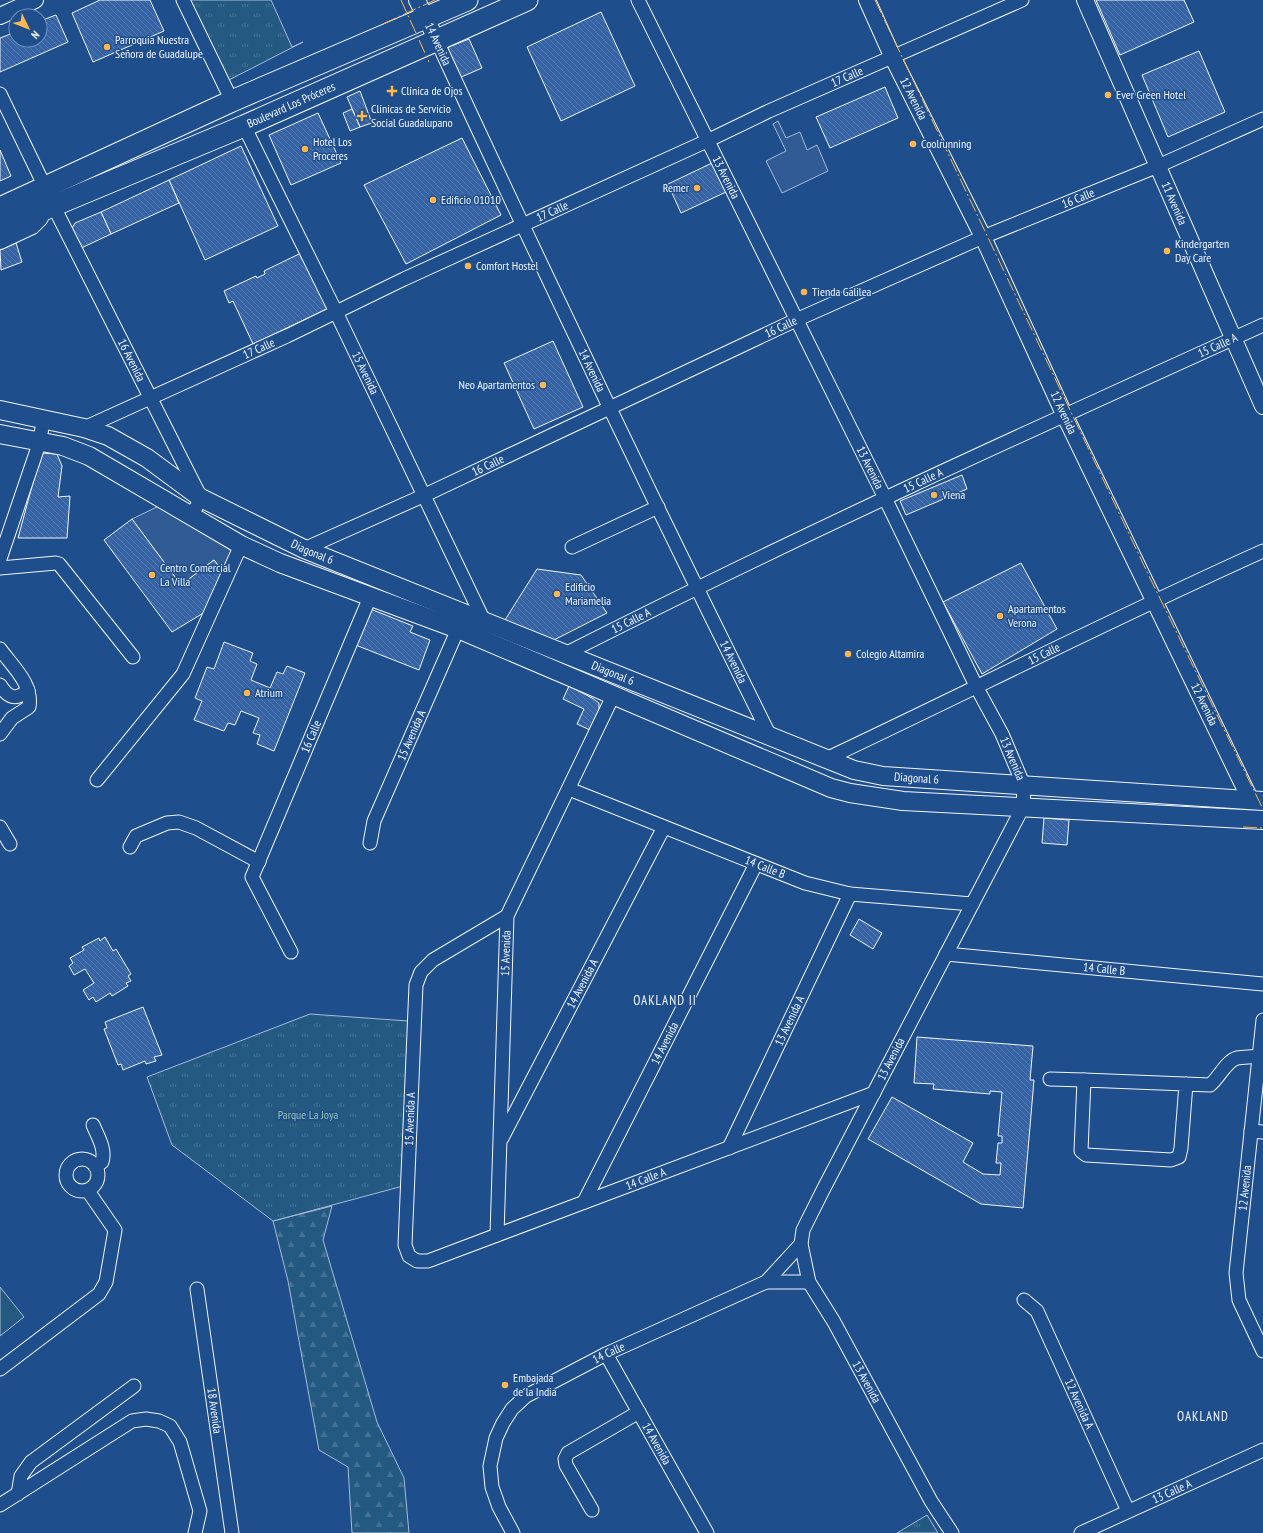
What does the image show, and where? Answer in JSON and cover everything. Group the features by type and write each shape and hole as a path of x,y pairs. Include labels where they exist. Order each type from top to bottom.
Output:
{"highway":[{"path":"0,208 232,101 422,9 467,0"},
{"name":"Boulevard Los Próceres","path":"0,228 244,126 527,0"}],"main road":[{"name":"Diagonal 6","path":"0,410 84,428 108,436 128,446 201,498 304,549 771,738 871,775 1257,801"},
{"name":"Diagonal 6","path":"0,434 63,446 89,456 241,545 311,575 458,629 830,788 850,793 903,801 1262,821"},
{"name":"12 Avenida","path":"1257,801 1262,821"}],"street":[{"path":"0,16 36,0"},
{"path":"183,0 232,101"},
{"name":"13 Avenida","path":"638,0 709,140 796,320 885,498 976,688 1002,734 1024,786 1023,807 803,1230 801,1244 809,1282 834,1322 931,1501 952,1533"},
{"name":"12 Avenida","path":"867,0 893,58 983,237 1064,414 1153,600 1257,801"},
{"name":"17 Calle","path":"84,428 287,336 769,111 893,58 1022,0"},
{"name":"11 Avenida","path":"1085,0 1263,406"},
{"name":"14 Avenida","path":"422,9 522,225 611,407 696,588 771,738"},
{"path":"0,94 45,187"},
{"name":"16 Calle","path":"304,549 425,495 796,320 983,237 1158,166 1263,119"},
{"name":"15 Avenida","path":"244,126 425,495 484,621"},
{"path":"0,204 23,197"},
{"name":"Boulevard Los Próceres","path":"0,241 32,226 53,205"},
{"name":"16 Avenida","path":"53,205 201,498"},
{"name":"15 Calle A","path":"565,654 696,588 885,498 1064,414 1263,324"},
{"path":"0,559 39,442 44,419"},
{"path":"192,515 201,498"},
{"path":"572,547 658,507"},
{"path":"97,780 184,674 241,545"},
{"name":"15 Calle","path":"826,759 976,688 1153,600 1263,551"},
{"path":"0,568 56,563 59,564 134,656"},
{"name":"16 Calle","path":"291,952 252,877 370,596"},
{"name":"15 Avenida A","path":"370,842 374,821 458,629"},
{"path":"0,649 27,684 30,699 29,707 12,718 0,734"},
{"path":"0,686 6,695 12,698 17,698 28,690"},
{"name":"15 Avenida","path":"498,1234 508,916 613,696"},
{"name":"14 Calle B","path":"569,789 805,884 850,894 972,904"},
{"path":"130,847 136,836 167,823 179,822 196,828 258,862"},
{"path":"0,827 10,844"},
{"name":"14 Avenida A","path":"500,1141 664,827"},
{"name":"14 Avenida","path":"584,1202 756,864"},
{"name":"13 Avenida A","path":"729,1148 850,894"},
{"name":"15 Avenida A","path":"417,1262 409,1256 405,1245 416,985 421,972 433,960 508,916"},
{"name":"14 Calle B","path":"946,954 1263,984"},
{"name":"12 Avenida","path":"1263,1020 1259,1056 1257,1131 1236,1273 1239,1300 1263,1351"},
{"path":"1050,1079 1210,1084 1220,1076 1227,1064 1235,1058 1259,1056"},
{"path":"1084,1080 1081,1151 1083,1154 1170,1160 1179,1157 1181,1148 1186,1084"},
{"name":"14 Calle A","path":"417,1262 428,1261 874,1093"},
{"path":"93,1125 102,1146 104,1156 102,1162 96,1166"},
{"path":"83,1159 90,1161 96,1166 98,1180 94,1187 88,1191 80,1192 73,1190 68,1185 65,1178 69,1164 76,1160 83,1159"},
{"path":"0,1369 99,1294 106,1282 115,1230 88,1191"},
{"name":"14 Calle","path":"513,1533 499,1507 492,1487 490,1466 496,1438 512,1409 526,1396 606,1354 766,1282 801,1244"},
{"name":"14 Calle","path":"766,1282 809,1282"},
{"name":"18 Avenida","path":"197,1289 232,1533"},
{"name":"12 Avenida A","path":"1024,1300 1037,1311 1128,1512"},
{"name":"14 Avenida","path":"606,1354 707,1533"},
{"path":"18,1494 21,1476 31,1462 134,1386"},
{"path":"592,1510 566,1465 565,1459 568,1453 639,1412"},
{"path":"0,1505 132,1421 159,1421 170,1426 180,1442 200,1511 195,1533"},
{"name":"13 Calle A","path":"1081,1533 1263,1450"}],"green space":[{"path":"183,0 271,0 292,47 303,42 223,83"},
{"name":"Parque La Joya","path":"310,1014 408,1021 403,1186 273,1221 172,1145 147,1077"},
{"path":"332,1206 323,1240 377,1422 404,1478 409,1533 352,1533 348,1467 319,1450 288,1281 273,1221"},
{"path":"0,1287 24,1317 0,1336"},
{"path":"927,1515 938,1533 897,1533"}],"shaded area":[{"path":"778,121 786,138 800,132 807,150 817,145 828,171 782,193 766,161 786,151 773,124"},
{"path":"161,505 232,547 224,573 214,560 181,585 132,519"}],"building":[{"name":"Parroquia Nuestra Señora de Guadalupe","path":"100,0 150,0 164,31 93,62 72,13"},
{"path":"1096,0 1184,0 1194,22 1120,55"},
{"path":"601,12 635,86 561,121 527,47"},
{"path":"56,15 68,42 0,72 0,38 8,35 8,48 48,48 48,18"},
{"path":"469,39 482,68 459,78 446,48"},
{"path":"1199,51 1225,112 1168,137 1142,75"},
{"path":"885,87 898,118 830,148 816,117"},
{"name":"Clínicas de Servicio Social Guadalupano","path":"360,91 372,123 360,127 347,97"},
{"path":"352,109 360,127 350,131 343,113"},
{"name":"Hotel Los Proceres","path":"318,113 341,163 291,185 269,135"},
{"name":"Edificio 01010","path":"462,138 501,215 406,264 364,185"},
{"path":"241,146 278,226 205,260 169,180"},
{"path":"0,150 11,176 0,181"},
{"name":"Remer","path":"712,163 726,192 681,213 668,184"},
{"path":"169,180 179,203 111,234 101,212"},
{"path":"101,212 111,234 77,250 69,234 75,223"},
{"path":"16,243 22,262 1,270 0,250"},
{"path":"301,253 327,309 253,344 233,301 229,303 224,291 256,276 257,278 265,274 264,271"},
{"name":"Neo Apartamentos","path":"553,341 583,407 534,429 504,363"},
{"path":"41,453 57,454 62,466 58,497 70,496 67,538 18,538"},
{"name":"Viena","path":"962,475 967,489 906,515 900,501"},
{"name":"Centro Comercial La Villa","path":"132,519 181,585 214,560 224,573 210,609 172,632 104,540"},
{"name":"Apartamentos Verona","path":"1021,563 1057,629 982,674 943,602"},
{"name":"Edificio Mariamelia","path":"537,569 581,575 607,613 550,642 505,620"},
{"path":"368,608 413,626 410,632 430,640 419,670 353,644"},
{"name":"Atrium","path":"224,642 253,653 250,661 257,664 251,680 270,688 277,672 283,674 287,666 305,673 274,751 257,744 260,735 253,733 259,718 241,711 235,725 228,723 224,731 194,720 202,701 195,698 207,667 214,669"},
{"path":"569,686 599,703 599,711 590,730 577,724 584,709 563,699"},
{"path":"1044,818 1069,820 1067,845 1042,843"},
{"path":"859,919 882,933 873,949 850,935"},
{"path":"105,937 113,951 116,949 131,974 128,976 131,981 126,983 128,986 112,996 110,993 96,1002 93,997 89,1000 83,990 94,983 85,969 74,975 69,966 73,963 70,958 84,950 82,947 99,938 100,941"},
{"path":"143,1007 162,1055 154,1057 156,1061 146,1064 145,1061 123,1070 121,1064 118,1065 104,1029 107,1028 105,1022"},
{"path":"917,1037 1033,1046 1030,1080 1034,1080 1023,1208 981,1204 868,1139 892,1097 973,1143 963,1162 983,1174 1000,1175 1001,1163 996,1163 998,1143 1002,1143 1002,1136 998,1136 1002,1092 990,1091 990,1094 933,1089 934,1084 914,1083"}],"power":[{"path":"401,0 429,62"},
{"path":"383,24 435,0"},
{"path":"875,0 1149,576 1263,809"},
{"path":"1243,827 1263,828"}],"place":[{"name":"Parroquia Nuestra Señora de Guadalupe","path":"107,47"},
{"name":"Clínica de Ojos","path":"392,91"},
{"name":"Ever Green Hotel","path":"1108,95"},
{"name":"Clínicas de Servicio Social Guadalupano","path":"362,116"},
{"name":"Coolrunning","path":"913,144"},
{"name":"Hotel Los Proceres","path":"305,149"},
{"name":"Remer","path":"697,188"},
{"name":"Edificio 01010","path":"433,200"},
{"name":"Kindergarten Day Care","path":"1167,251"},
{"name":"Comfort Hostel","path":"468,266"},
{"name":"Tienda Galilea","path":"804,292"},
{"name":"Neo Apartamentos","path":"543,385"},
{"name":"Viena","path":"934,495"},
{"name":"Centro Comercial La Villa","path":"152,575"},
{"name":"Edificio Mariamelia","path":"557,594"},
{"name":"Apartamentos Verona","path":"1000,616"},
{"name":"Colegio Altamira","path":"848,654"},
{"name":"Atrium","path":"247,693"},
{"name":"Embajada de la India","path":"505,1385"}],"district":[{"name":"OAKLAND II","path":"665,1000"},
{"name":"OAKLAND","path":"1203,1416"}]}
